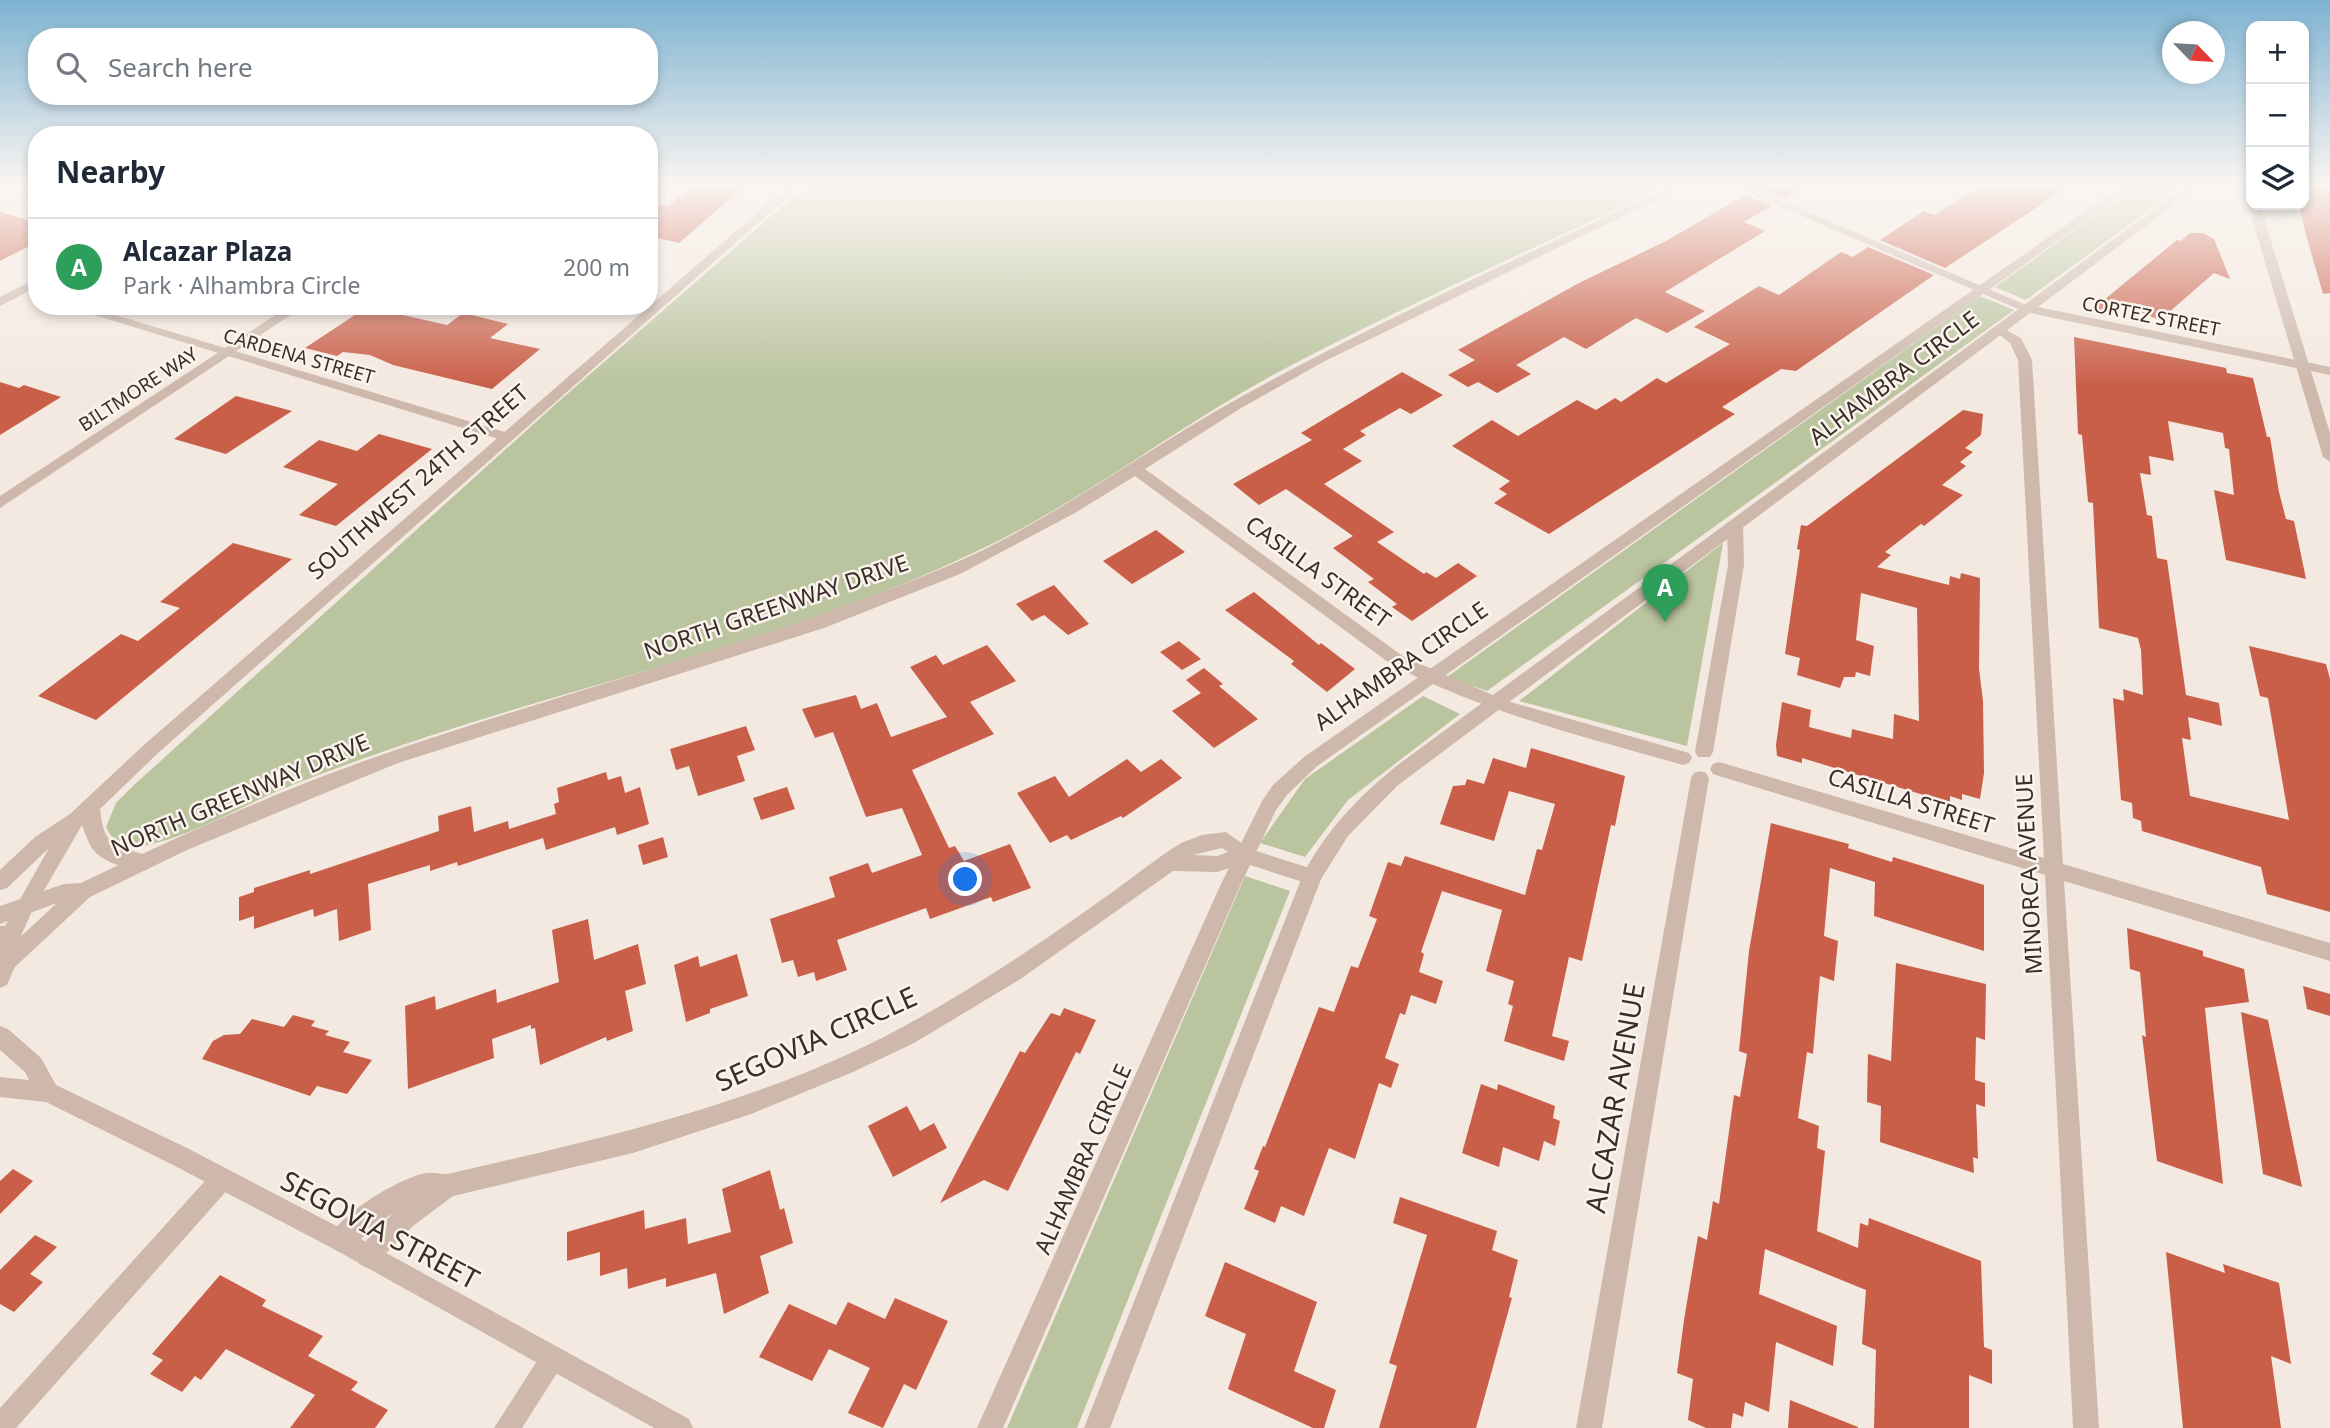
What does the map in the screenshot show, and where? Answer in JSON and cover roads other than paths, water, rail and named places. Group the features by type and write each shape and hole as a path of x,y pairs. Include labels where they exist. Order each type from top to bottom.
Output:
{"street":[{"name":"SOUTHWEST 24TH STREET","path":"658,305 717,253"},
{"name":"NORTH GREENWAY DRIVE","path":"5,944 83,891 269,806 392,758 866,607 1022,537 1236,405 1320,358 1540,253"},
{"name":"CORTEZ STREET","path":"1895,253 2028,308 2330,371"},
{"name":"ALHAMBRA CIRCLE","path":"990,1428 1244,855 1269,806 1293,777 1427,677 2033,253"},
{"name":"ALHAMBRA CIRCLE","path":"1097,1428 1312,877 1341,828 1369,799 1494,704 2103,253"},
{"path":"2268,253 2330,457"},
{"path":"0,287 28,294"},
{"path":"0,302 28,287"},
{"name":"CARDENA STREET","path":"102,315 225,355 507,437"},
{"name":"BILTMORE WAY","path":"0,503 285,315"},
{"name":"SOUTHWEST 24TH STREET","path":"0,882 83,812 646,315"},
{"name":"MINORCA AVENUE","path":"1999,330 2017,341 2025,360 2086,1428"},
{"name":"CASILLA STREET","path":"1135,469 1398,660 1427,677 1494,704 1682,758"},
{"path":"1704,752 1736,565 1735,527"},
{"path":"1691,752 1704,752 1716,761 1709,774 1686,770 1682,758 1691,752"},
{"name":"CASILLA STREET","path":"1709,774 2054,870 2330,952"},
{"name":"ALCAZAR AVENUE","path":"1589,1428 1709,774"},
{"name":"SOUTHWEST 24TH STREET","path":"0,979 5,944 24,907 83,812"},
{"path":"83,812 97,844 121,858 142,862"},
{"path":"1244,855 1312,877"},
{"name":"SEGOVIA CIRCLE","path":"340,1240 371,1213 427,1184 449,1186 569,1160 656,1135 751,1103 865,1056 940,1017 1012,974 1170,863 1217,864 1244,855"},
{"name":"NORTH GREENWAY DRIVE","path":"0,915 64,892 83,891"},
{"path":"0,1036 33,1065 48,1092"},
{"name":"SEGOVIA STREET","path":"0,1087 48,1092 222,1179 340,1240 680,1428"},
{"path":"0,1427 222,1179"},
{"name":"SEGOVIA CIRCLE","path":"367,1256 405,1218 449,1186"},
{"path":"507,1428 553,1359"}],"place":[{"name":"Alcazar Plaza","path":"1665,622"}]}
